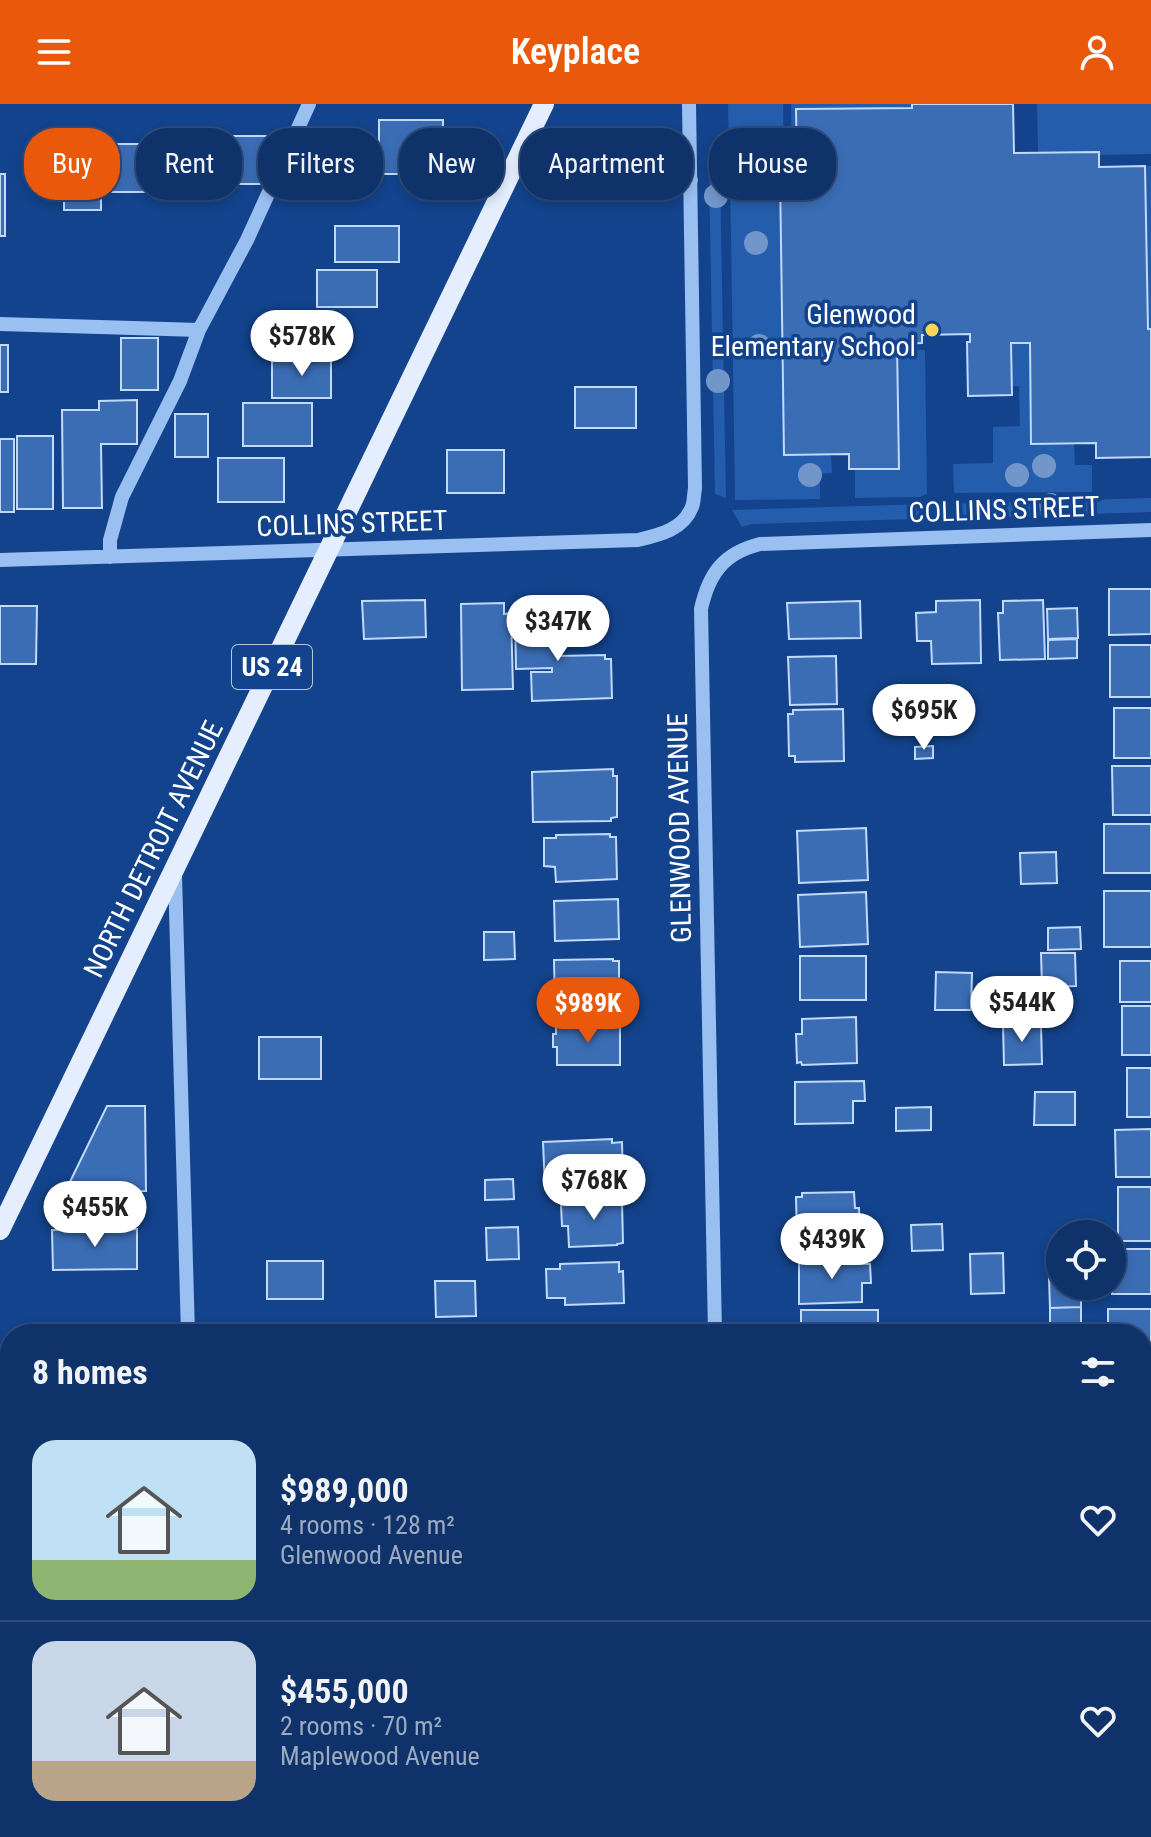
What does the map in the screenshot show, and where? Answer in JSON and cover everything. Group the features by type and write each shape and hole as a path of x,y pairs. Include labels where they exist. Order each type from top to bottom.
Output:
{"main road":[{"name":"NORTH DETROIT AVENUE","path":"0,1230 544,104"}],"street":[{"path":"110,557 110,540 122,497 180,381 199,330 247,240 309,104"},
{"path":"689,104 690,128"},
{"name":"COLLINS STREET","path":"0,560 638,540 672,530 685,519 692,507 695,488 691,200"},
{"path":"0,324 199,330"},
{"name":"COLLINS STREET","path":"701,609 709,583 720,565 738,551 760,544 1151,530"},
{"name":"GLENWOOD AVENUE","path":"701,609 715,1324"},
{"path":"174,869 188,1324"}],"shaded area":[{"path":"728,104 783,104 783,128 728,128"},
{"path":"791,104 912,104 912,108 797,109 797,128 791,128"},
{"path":"1037,104 1151,104 1151,154 1038,153"},
{"path":"1145,166 1151,166 1151,329 1148,329"},
{"path":"709,200 720,200 726,498 715,494"},
{"path":"730,200 780,200 784,454 831,454 832,473 820,474 820,499 735,500"},
{"path":"918,343 918,350 925,350 927,494 920,497 855,498 855,469 899,469 897,344"},
{"path":"1011,343 1030,343 1031,444 1074,444 1075,465 1092,465 1092,492 954,493 953,464 993,463 993,427 1020,426 1019,386 1012,386"},
{"path":"1151,498 1151,512 971,518 958,513 953,504"},
{"path":"928,504 926,512 913,519 752,524 742,527 732,510"}],"building":[{"name":"Glenwood Elementary School","path":"912,104 1013,104 1014,153 1099,152 1099,167 1145,166 1148,329 1151,329 1151,457 1096,458 1096,443 1031,444 1030,343 1011,343 1012,395 968,396 967,342 970,342 970,334 922,335 922,343 897,344 899,469 849,469 849,454 784,455 780,200 836,200 836,128 796,128 796,109 912,108"},
{"path":"379,120 443,120 443,128 399,128 399,174 383,174 383,128 379,128"},
{"path":"242,136 258,136 258,184 242,184"},
{"path":"120,144 136,144 136,192 120,192"},
{"path":"0,174 5,174 5,236 0,236"},
{"path":"64,200 101,200 101,210 64,210"},
{"path":"335,226 399,226 399,262 335,262"},
{"path":"317,270 377,270 377,307 317,307"},
{"path":"121,338 158,338 158,390 121,390"},
{"path":"0,345 8,345 8,392 0,392"},
{"path":"272,359 331,359 331,398 272,398"},
{"path":"575,387 636,387 636,428 575,428"},
{"path":"137,400 137,444 101,444 102,508 63,508 62,410 99,410 99,401"},
{"path":"243,403 312,403 312,446 243,446"},
{"path":"175,414 208,414 208,457 175,457"},
{"path":"17,436 53,436 53,509 17,509"},
{"path":"0,439 14,439 14,512 0,512"},
{"path":"447,450 504,450 504,493 447,493"},
{"path":"218,458 284,458 284,502 218,502"},
{"path":"1109,589 1151,589 1151,634 1109,635"},
{"path":"425,600 426,637 364,639 362,601"},
{"path":"980,600 981,663 932,664 931,641 917,641 916,613 936,612 936,601"},
{"path":"1043,600 1045,659 1000,660 998,613 1003,613 1003,601"},
{"path":"860,601 861,638 789,639 787,603"},
{"path":"504,603 504,614 511,613 513,689 462,690 461,604"},
{"path":"0,606 37,606 36,664 0,664"},
{"path":"1077,608 1078,638 1048,639 1047,609"},
{"path":"556,613 557,656 605,655 605,659 611,659 612,698 532,701 531,672 552,672 552,668 516,669 515,614"},
{"path":"1077,639 1077,658 1048,659 1048,640"},
{"path":"1110,645 1151,645 1151,697 1110,697"},
{"path":"836,656 837,704 790,705 788,657"},
{"path":"1114,708 1151,708 1151,758 1114,758"},
{"path":"843,709 844,761 795,762 795,756 789,756 788,714 793,714 793,710"},
{"path":"933,746 933,758 915,759 915,747"},
{"path":"1112,766 1151,766 1151,815 1113,815"},
{"path":"613,769 613,776 617,776 617,817 611,818 611,821 533,822 532,772"},
{"path":"1104,824 1151,824 1151,873 1104,873"},
{"path":"866,828 868,880 799,883 797,831"},
{"path":"610,834 610,837 616,837 617,879 556,882 555,867 544,866 544,838"},
{"path":"1056,852 1057,883 1021,884 1020,853"},
{"path":"1104,891 1151,891 1151,947 1104,947"},
{"path":"866,892 868,944 800,947 798,895"},
{"path":"618,899 619,939 555,941 554,901"},
{"path":"1080,927 1081,949 1048,950 1048,928"},
{"path":"484,932 514,932 515,959 484,960"},
{"path":"1041,953 1075,953 1076,986 1042,987"},
{"path":"800,956 866,956 866,1000 800,1000"},
{"path":"554,960 619,961 619,1006 555,1007"},
{"path":"1120,961 1151,961 1151,1002 1120,1002"},
{"path":"936,972 972,973 971,1010 935,1010"},
{"path":"1122,1006 1151,1006 1151,1055 1122,1055"},
{"path":"856,1017 857,1063 797,1063 796,1034 802,1034 802,1019"},
{"path":"556,1024 620,1025 620,1065 557,1065 557,1047 553,1047"},
{"path":"1041,1024 1042,1064 1004,1065 1003,1025"},
{"path":"259,1037 321,1037 321,1079 259,1079"},
{"path":"1127,1068 1151,1068 1151,1117 1127,1117"},
{"path":"864,1081 865,1101 853,1101 853,1123 795,1124 795,1082"},
{"path":"1035,1092 1075,1092 1075,1125 1034,1125"},
{"path":"107,1106 145,1106 146,1191 65,1192"},
{"path":"931,1107 931,1130 896,1131 896,1108"},
{"path":"1151,1129 1151,1177 1116,1177 1115,1130"},
{"path":"612,1139 612,1143 622,1142 623,1183 612,1183 612,1187 545,1189 543,1142"},
{"path":"513,1179 514,1199 485,1200 485,1180"},
{"path":"1118,1187 1151,1187 1151,1241 1126,1241 1126,1220 1118,1220"},
{"path":"854,1192 855,1208 859,1208 860,1239 797,1240 796,1197 802,1197 802,1193"},
{"path":"133,1194 134,1222 84,1223 84,1196"},
{"path":"616,1199 622,1202 623,1243 569,1247 568,1226 562,1226 561,1205 571,1205 571,1200"},
{"path":"942,1224 943,1250 912,1251 911,1225"},
{"path":"518,1227 519,1259 487,1260 486,1228"},
{"path":"137,1229 137,1269 53,1270 52,1230"},
{"path":"1126,1249 1151,1249 1151,1294 1126,1294"},
{"path":"1003,1253 1004,1293 971,1294 970,1254"},
{"path":"860,1259 860,1264 870,1264 871,1283 862,1283 862,1302 799,1304 799,1261"},
{"path":"267,1261 323,1261 323,1299 267,1299"},
{"path":"619,1262 619,1272 623,1271 624,1303 565,1305 565,1298 547,1298 546,1269 560,1269 560,1264"},
{"path":"435,1281 475,1281 476,1316 436,1317"},
{"path":"1050,1300 1081,1300 1081,1307 1050,1308"},
{"path":"1081,1307 1081,1324 1050,1324 1050,1308"},
{"path":"1108,1309 1151,1309 1151,1324 1108,1324"},
{"path":"801,1310 878,1310 878,1324 801,1324"}],"place":[{"name":"Glenwood Elementary School","path":"932,330"}]}
